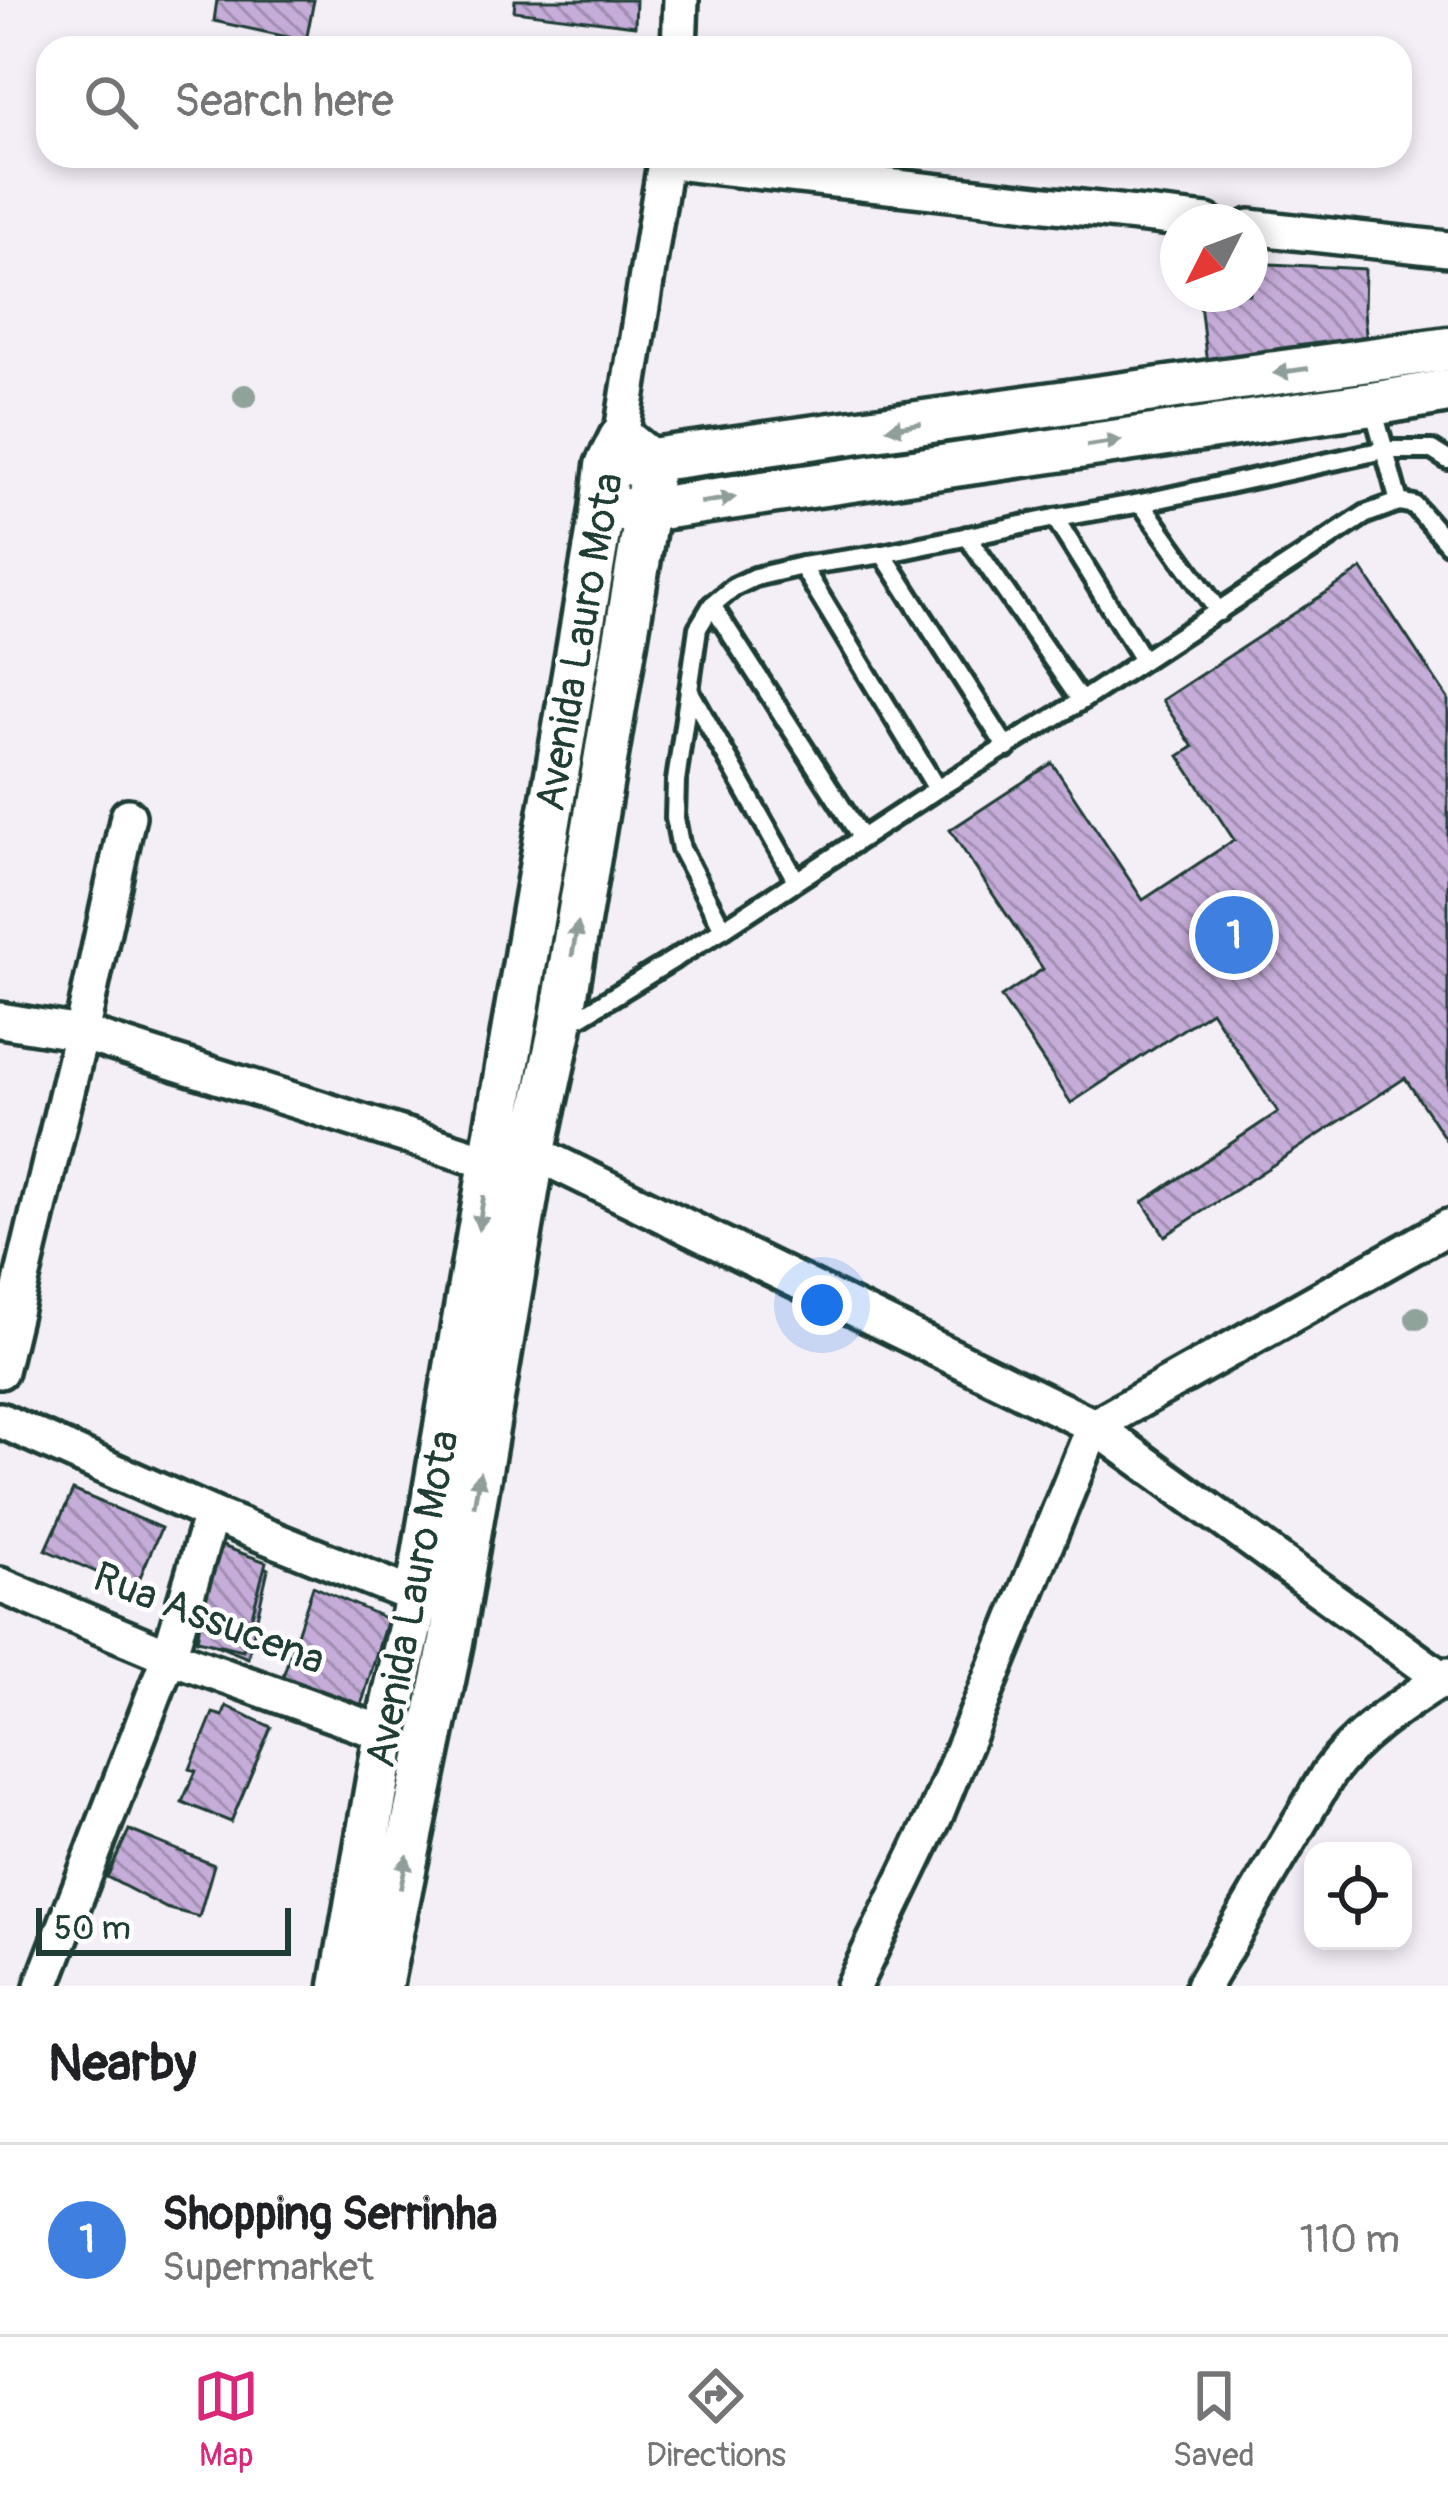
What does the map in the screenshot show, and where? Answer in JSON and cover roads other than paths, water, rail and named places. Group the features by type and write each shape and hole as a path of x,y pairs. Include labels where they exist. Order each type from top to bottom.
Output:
{"street":[{"path":"680,36 681,0"},
{"path":"665,168 626,455 1448,349"},
{"path":"743,168 1160,217"},
{"path":"1268,229 1448,249"},
{"path":"1364,361 1372,404"},
{"path":"602,510 647,510 1448,391"},
{"name":"Avenida Lauro Mota","path":"342,1986 386,1734 414,1612 602,510 626,455"},
{"name":"Avenida Lauro Mota","path":"380,1986 451,1642 647,510 626,455"},
{"path":"0,1371 128,816"},
{"path":"0,1020 81,1033 492,1148 534,1150 1094,1426 1446,1679 1370,1728 1345,1751 1203,1986"},
{"path":"512,1038 557,1041"},
{"path":"853,1986 936,1814 1094,1426 1448,1227"},
{"path":"0,1420 414,1612 451,1642"},
{"path":"42,1986 169,1656 211,1514"},
{"name":"Rua Assucena","path":"0,1585 169,1656 386,1734"}],"lane":[{"path":"1372,404 1399,502"},
{"path":"723,929 681,849 675,818 676,781 698,628 712,604 734,587 802,566 1141,503 1384,450 1432,450 1448,460"},
{"path":"557,1041 861,837 1081,701 1366,514 1399,502 1414,505 1448,544"},
{"path":"1141,503 1219,612"},
{"path":"1054,518 1143,661"},
{"path":"967,536 1081,701"},
{"path":"884,554 1007,748"},
{"path":"802,566 937,789"},
{"path":"712,604 861,837"},
{"path":"689,690 796,880"}],"place":[{"name":"Shopping Serrinha","path":"1234,935"}]}
